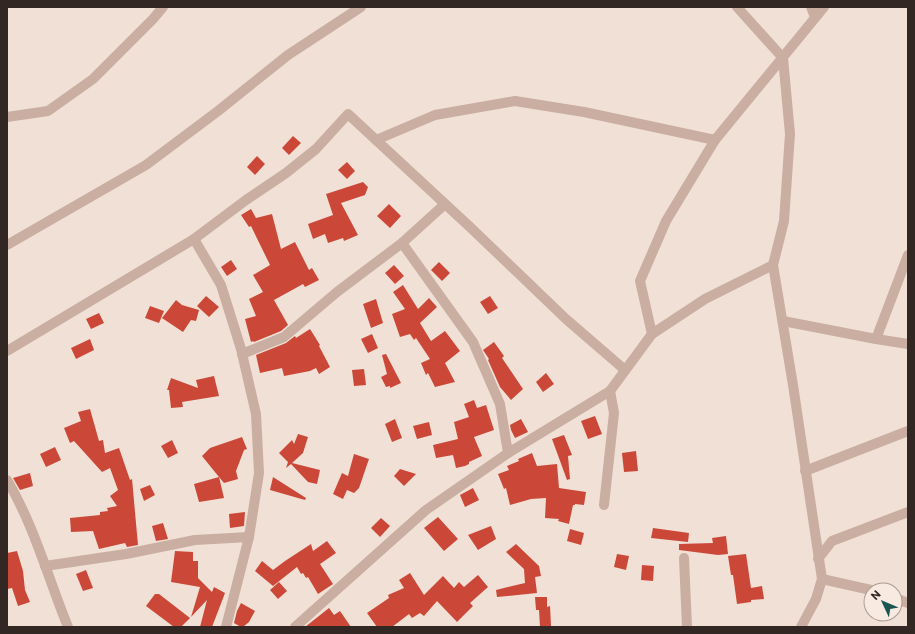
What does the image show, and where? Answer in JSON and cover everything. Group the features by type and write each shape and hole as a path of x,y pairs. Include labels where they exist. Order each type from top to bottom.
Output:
{"street":[{"path":"7,117 48,111 93,79 163,7"},
{"path":"7,245 146,165 218,111 288,55 361,7"},
{"path":"737,7 783,58 790,134 784,221 773,265 783,321 822,579 816,599 801,627"},
{"path":"652,334 640,281 666,220 715,140 783,58 813,12 824,7"},
{"path":"376,140 435,115 515,101 584,112 715,140"},
{"path":"7,349 194,239 246,200 286,173 316,149 348,114 566,319 625,370"},
{"path":"242,354 284,337 337,292 402,243 445,204"},
{"path":"194,239 221,285 242,354 256,414 259,473 249,537 226,627"},
{"path":"402,243 473,342 500,404 508,453"},
{"path":"876,339 908,255"},
{"path":"295,627 426,510 508,453 610,391 652,334 705,299 773,265"},
{"path":"783,321 908,344"},
{"path":"604,505 614,413 610,391"},
{"path":"805,470 908,432"},
{"path":"7,480 17,496 46,566 68,627"},
{"path":"818,559 832,541 908,512"},
{"path":"46,566 126,554 195,540 249,537"},
{"path":"684,558 687,627"},
{"path":"822,579 863,588"}],"building":[{"path":"293,136 301,143 289,155 282,148"},
{"path":"257,156 265,164 255,175 247,167"},
{"path":"347,162 355,171 347,179 338,170"},
{"path":"363,182 368,187 365,195 341,203 358,235 344,241 343,238 328,243 325,234 313,239 308,224 333,215 326,194"},
{"path":"389,204 401,216 390,228 377,216"},
{"path":"251,209 256,218 272,214 281,249 295,242 309,270 312,268 319,280 305,287 303,284 274,300 288,325 281,331 254,342 251,342 245,319 256,316 249,299 263,292 253,275 270,265 251,226 249,227 241,215"},
{"path":"231,260 237,269 227,276 221,267"},
{"path":"439,262 450,273 442,281 431,270"},
{"path":"394,265 404,276 395,284 385,273"},
{"path":"403,285 418,309 429,298 437,307 420,323 431,341 445,331 460,351 445,363 455,382 435,387 428,373 426,375 421,363 430,359 416,338 414,340 410,334 400,337 392,314 405,309 393,292"},
{"path":"206,296 219,307 209,317 197,306"},
{"path":"490,296 498,308 488,314 480,302"},
{"path":"376,299 383,323 371,328 363,304"},
{"path":"176,300 182,305 199,310 196,321 191,320 183,332 162,318"},
{"path":"150,306 164,311 159,323 145,318"},
{"path":"99,313 104,323 91,329 86,319"},
{"path":"310,329 320,345 319,346 330,367 319,374 316,368 310,371 284,376 282,368 260,373 256,355 286,343 295,336 296,338"},
{"path":"372,334 378,348 368,353 361,339"},
{"path":"90,339 94,350 76,359 71,348"},
{"path":"494,342 504,356 502,358 523,389 511,400 500,387 488,360 489,359 483,350"},
{"path":"386,354 401,383 390,388 390,386 386,387 381,377 387,374 382,355"},
{"path":"364,369 366,385 354,386 352,370"},
{"path":"546,373 554,384 543,392 536,382"},
{"path":"214,376 219,396 182,402 183,407 171,408 169,390 167,390 171,378 198,388 196,380"},
{"path":"474,400 477,408 486,405 494,430 474,437 482,456 469,462 469,464 465,466 456,468 453,455 436,458 433,445 458,439 454,422 469,417 464,404"},
{"path":"90,409 99,441 103,440 105,453 119,448 130,480 132,479 138,545 127,547 125,543 99,549 93,531 71,532 70,518 100,515 100,512 108,511 107,508 117,506 110,496 118,490 110,468 102,472 74,441 70,443 64,428 81,421 78,412"},
{"path":"595,416 602,434 588,439 581,421"},
{"path":"395,419 402,438 392,442 385,424"},
{"path":"521,419 528,432 515,438 510,425"},
{"path":"429,422 432,435 417,439 413,426"},
{"path":"298,434 308,437 303,453 292,463 320,470 317,484 308,482 291,464 286,468 288,462 279,453 292,440 294,444"},
{"path":"564,435 572,455 568,456 570,479 567,480 552,439"},
{"path":"242,437 247,449 244,450 236,471 238,479 224,483 202,456 210,448"},
{"path":"172,440 178,453 168,458 161,446"},
{"path":"55,447 61,460 46,467 40,454"},
{"path":"636,451 638,471 624,472 622,453"},
{"path":"532,453 537,466 557,464 559,488 586,492 584,505 573,505 569,524 558,521 559,519 545,518 546,498 531,499 510,505 506,488 504,489 498,474 509,470 507,466"},
{"path":"354,454 369,459 359,488 354,493 347,490 343,499 333,494 342,473 348,476"},
{"path":"400,469 416,474 404,486 394,476"},
{"path":"30,473 33,486 20,490 13,478"},
{"path":"219,477 224,498 199,502 194,484"},
{"path":"273,477 306,498 305,500 270,490"},
{"path":"150,485 155,495 144,501 140,489"},
{"path":"473,488 479,500 465,507 460,495"},
{"path":"245,512 244,526 230,528 229,514"},
{"path":"438,517 458,539 444,551 424,528"},
{"path":"381,518 390,526 380,537 371,528"},
{"path":"163,523 168,539 156,541 152,526"},
{"path":"491,526 496,539 478,550 468,535"},
{"path":"653,528 689,533 688,542 651,538"},
{"path":"570,529 584,533 581,545 567,541"},
{"path":"726,536 728,554 718,555 679,550 679,544 713,543 712,538"},
{"path":"327,541 336,553 320,564 333,584 318,594 308,577 306,578 303,573 301,574 297,567 273,586 255,571 262,561 273,570 311,544 313,551"},
{"path":"516,544 539,566 541,576 535,577 537,593 497,597 496,590 525,583 524,569 506,552"},
{"path":"17,551 23,571 25,590 30,602 18,606 12,588 7,589 7,553"},
{"path":"175,551 193,552 193,561 198,561 198,578 212,592 214,587 225,593 212,627 200,627 207,600 191,617 200,587 171,582"},
{"path":"617,554 629,556 626,570 614,567"},
{"path":"746,554 751,588 762,586 764,599 751,600 751,602 737,604 733,575 731,575 728,556"},
{"path":"642,565 654,566 653,581 641,580"},
{"path":"86,570 93,588 83,591 76,574"},
{"path":"410,573 424,595 443,576 454,588 459,582 464,587 478,575 488,587 470,603 473,606 457,622 437,601 424,616 420,613 412,618 409,614 392,627 377,627 367,613 389,598 388,595 404,588 399,580"},
{"path":"279,582 287,591 278,599 270,590"},
{"path":"155,594 159,594 190,618 181,627 174,627 146,606"},
{"path":"535,597 547,597 547,607 550,606 551,626 540,627 539,610 536,610"},
{"path":"241,603 255,611 249,622 243,627 234,623"},
{"path":"329,608 334,615 340,611 351,627 305,627"}]}
